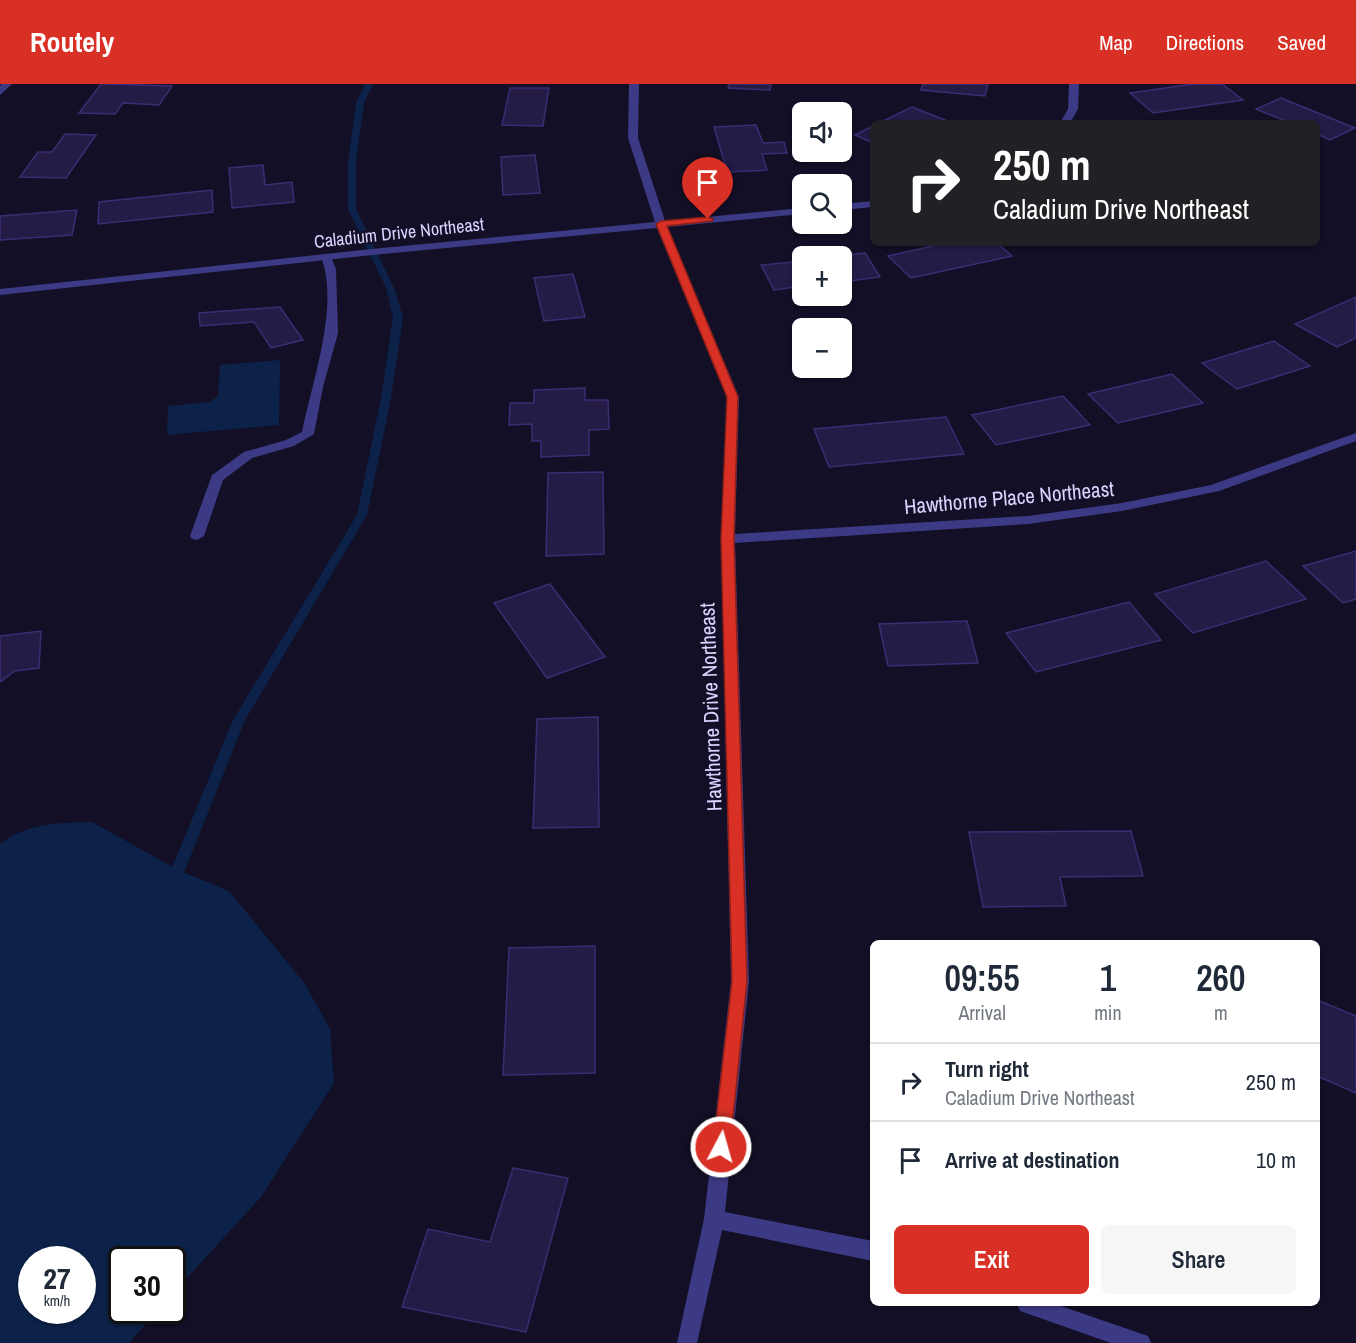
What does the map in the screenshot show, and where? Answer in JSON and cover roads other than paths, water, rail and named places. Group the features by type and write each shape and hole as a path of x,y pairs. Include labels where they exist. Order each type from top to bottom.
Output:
{"street":[{"path":"0,92 7,84"},
{"name":"Hawthorne Drive Northeast","path":"634,84 633,138 661,224 733,397 728,539 740,981 714,1219 687,1343"},
{"path":"1067,120 1073,109 1074,84"},
{"path":"852,206 870,204"},
{"name":"Caladium Drive Northeast","path":"0,292 326,257 792,212"},
{"path":"196,536 217,478 248,455 290,443 308,434 317,387 332,333 331,269 326,257"},
{"name":"Hawthorne Place Northeast","path":"728,539 1028,520 1122,507 1214,488 1356,437"},
{"path":"714,1219 870,1250"},
{"path":"1033,1306 1141,1343"}],"water":[{"path":"280,360 279,425 167,435 168,406 210,402 218,396 220,365"},
{"path":"92,822 178,870 229,891 305,984 330,1029 334,1083 261,1197 186,1279 186,1246 108,1246 108,1324 146,1324 129,1343 0,1343 0,844 32,828"}],"waterway":[{"path":"178,870 239,720 362,515 386,398 398,317 390,288 352,209 352,162 360,103 369,84"}]}
